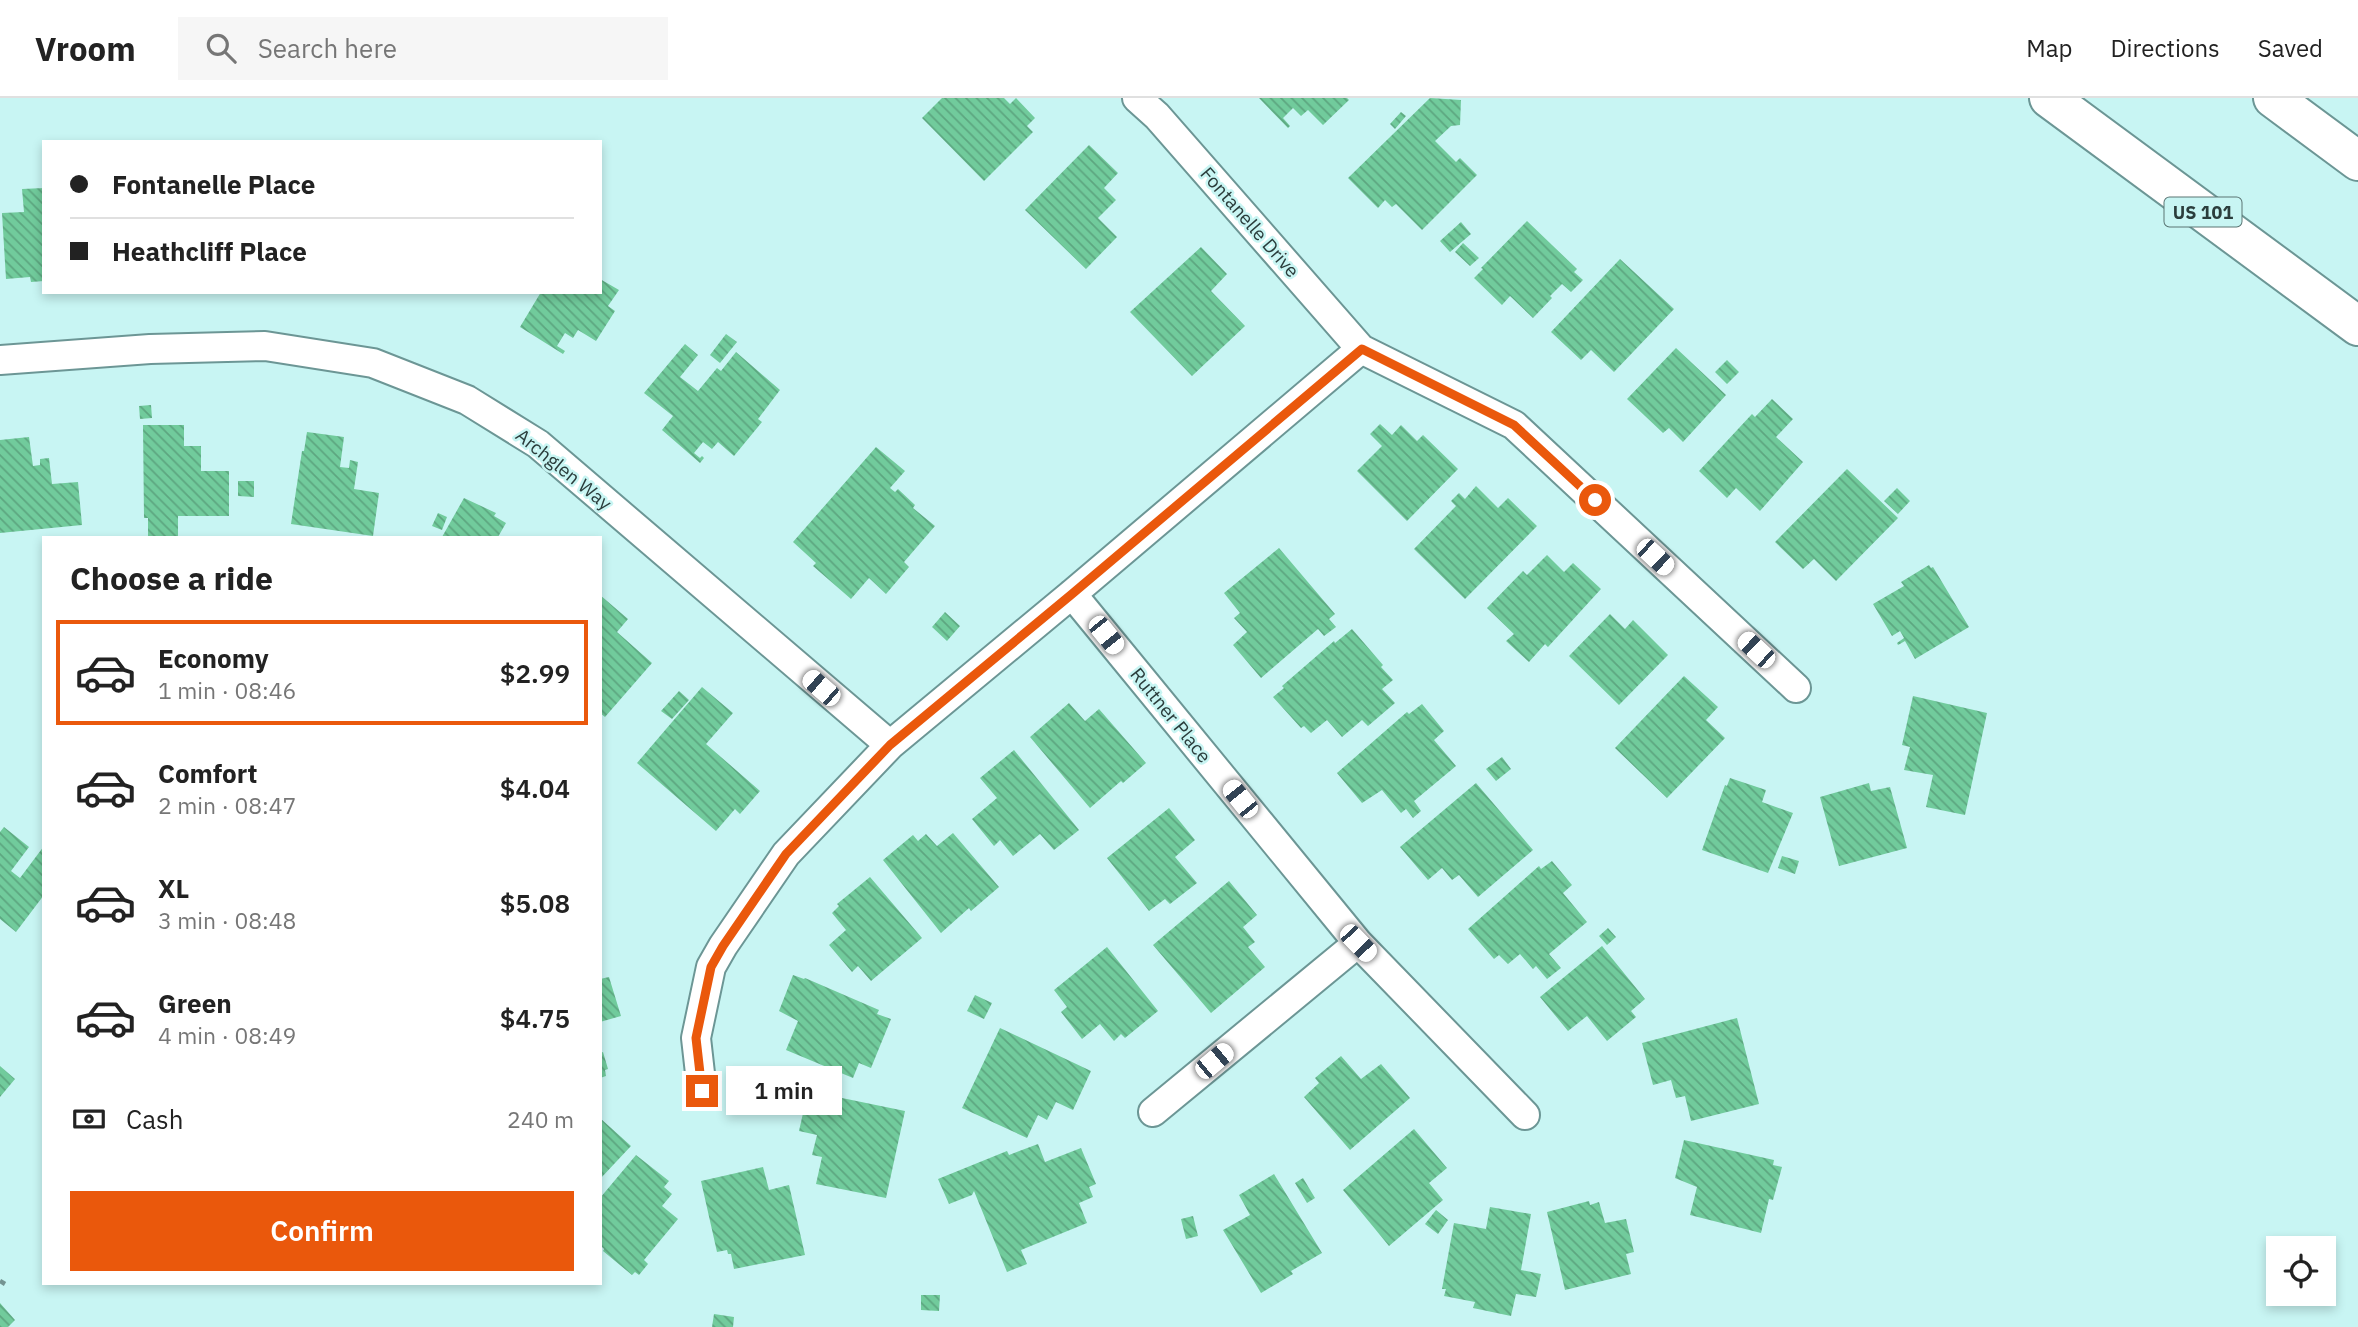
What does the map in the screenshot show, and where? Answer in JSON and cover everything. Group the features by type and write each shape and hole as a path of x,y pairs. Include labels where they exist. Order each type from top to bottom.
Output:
{"highway":[{"name":"US 101","path":"2049,98 2358,326"},
{"path":"2273,98 2358,161"}],"street":[{"name":"Fontanelle Drive","path":"1137,98 1157,116 1362,349"},
{"name":"Archglen Way","path":"0,360 150,349 264,346 373,363 467,400 538,444 890,745"},
{"path":"702,1091 696,1038 711,967 786,854 890,745 1362,349 1514,425 1796,688"},
{"name":"Ruttner Place","path":"1072,594 1358,943 1525,1115"},
{"path":"1153,1112 1358,943"}],"building":[{"path":"942,98 1004,98 1010,104 1016,98 1035,118 1027,126 1033,132 984,181 922,118"},
{"path":"1259,98 1349,100 1323,125 1308,110 1301,116 1293,108 1283,118 1290,126 1288,128"},
{"path":"1430,98 1461,100 1460,125 1451,126 1435,141 1456,162 1460,158 1477,175 1422,230 1396,204 1392,207 1385,200 1378,208 1348,178"},
{"path":"1401,112 1406,116 1395,129 1390,124"},
{"path":"1089,145 1118,173 1104,188 1116,200 1098,218 1117,237 1086,269 1025,210"},
{"path":"42,188 42,281 31,282 30,277 6,279 2,213 24,212 22,189"},
{"path":"1527,221 1577,269 1574,272 1583,280 1571,292 1562,284 1533,318 1510,296 1502,305 1474,278"},
{"path":"1461,222 1471,234 1450,252 1440,241"},
{"path":"1463,243 1479,258 1470,266 1455,252"},
{"path":"1201,247 1227,274 1211,291 1245,326 1192,376 1130,312"},
{"path":"1620,259 1674,309 1614,372 1591,350 1581,360 1551,332"},
{"path":"602,280 619,290 608,306 615,311 596,341 578,330 573,338 565,333 557,346 565,351 563,354 520,327 540,294 602,294"},
{"path":"726,334 737,342 720,363 710,355"},
{"path":"685,344 698,355 680,377 698,391 717,368 721,371 736,352 780,390 758,419 762,422 734,456 718,442 712,449 703,442 694,453 704,458 700,463 662,430 673,416 644,393"},
{"path":"1676,348 1726,395 1683,442 1669,428 1663,433 1627,399"},
{"path":"1727,360 1739,372 1727,384 1715,372"},
{"path":"1772,399 1793,419 1776,437 1803,462 1760,511 1736,488 1727,498 1699,471 1752,414 1755,417"},
{"path":"151,405 152,418 140,419 139,406"},
{"path":"1380,424 1392,435 1401,425 1417,441 1423,435 1458,469 1407,521 1357,471 1382,446 1370,434"},
{"path":"143,425 184,425 184,446 201,446 201,471 229,471 229,516 178,516 178,536 148,536 148,518 144,518"},
{"path":"307,432 344,437 340,467 349,468 350,460 358,462 354,489 379,493 373,536 291,524"},
{"path":"29,437 33,466 40,465 40,459 49,458 52,484 78,482 82,525 0,533 0,440"},
{"path":"876,447 905,471 890,488 895,492 898,489 915,505 913,508 935,526 904,562 909,567 886,594 869,578 851,599 813,566 816,563 793,542"},
{"path":"1847,469 1898,518 1836,581 1814,559 1803,569 1775,542"},
{"path":"238,481 254,481 254,497 238,496"},
{"path":"1476,486 1498,508 1508,498 1537,526 1465,599 1414,549 1456,506 1451,501 1459,493 1465,499"},
{"path":"1897,488 1910,501 1898,514 1884,501"},
{"path":"464,498 496,513 494,516 506,523 499,536 443,536"},
{"path":"438,513 447,517 442,530 432,526"},
{"path":"1279,548 1335,614 1329,619 1336,627 1324,636 1318,629 1261,678 1233,645 1247,632 1234,618 1240,613 1224,593"},
{"path":"1547,555 1564,572 1573,563 1601,589 1548,647 1545,644 1529,662 1506,641 1514,634 1487,608 1523,571 1527,575"},
{"path":"1929,565 1933,567 1969,627 1915,659 1905,641 1898,645 1904,638 1900,631 1892,636 1873,604 1904,586 1901,582"},
{"path":"602,597 628,619 617,632 652,663 605,717 602,715"},
{"path":"945,612 960,626 947,641 932,627"},
{"path":"1610,614 1625,629 1633,620 1668,655 1619,705 1569,656"},
{"path":"1352,629 1393,680 1382,689 1395,703 1368,726 1362,720 1342,737 1327,720 1311,733 1304,726 1301,728 1273,697 1334,641 1335,643"},
{"path":"1684,676 1718,707 1706,720 1725,738 1667,798 1615,748"},
{"path":"702,687 733,713 706,744 760,791 740,814 735,809 716,831 637,763"},
{"path":"679,691 689,700 672,719 661,711"},
{"path":"1913,696 1987,713 1965,815 1926,807 1933,775 1904,770 1910,747 1902,745"},
{"path":"1069,703 1085,721 1099,709 1146,763 1090,808 1030,737"},
{"path":"1422,704 1444,731 1434,740 1456,766 1414,801 1421,811 1413,818 1406,809 1401,813 1382,790 1362,803 1337,773 1407,712 1409,714"},
{"path":"1014,750 1079,830 1054,850 1040,834 1013,856 1000,840 994,846 972,819 997,798 980,778"},
{"path":"1502,757 1511,769 1496,781 1486,769"},
{"path":"1730,778 1766,790 1762,802 1793,813 1768,873 1702,850 1725,785 1727,786"},
{"path":"1476,783 1533,850 1478,897 1459,875 1452,880 1442,868 1428,880 1400,847"},
{"path":"1869,783 1871,791 1890,787 1907,848 1839,866 1820,797"},
{"path":"1169,808 1195,840 1175,857 1197,883 1170,904 1165,899 1149,911 1107,858"},
{"path":"4,827 29,847 11,871 20,878 42,849 42,898 16,932 0,919 0,832"},
{"path":"953,833 999,887 971,911 969,908 941,933 883,860 913,835 918,841 926,834 937,846"},
{"path":"1782,856 1799,861 1795,874 1778,868"},
{"path":"1552,861 1572,885 1563,893 1587,922 1549,954 1561,968 1547,979 1536,966 1533,969 1520,954 1508,964 1499,955 1494,959 1468,929 1539,866 1541,869"},
{"path":"870,877 922,938 871,981 858,966 852,972 829,945 846,930 832,913 839,906 837,904"},
{"path":"1229,881 1257,915 1243,927 1255,942 1248,947 1265,967 1211,1013 1153,945"},
{"path":"1608,928 1616,937 1607,945 1599,936"},
{"path":"1602,946 1645,999 1631,1011 1636,1017 1607,1041 1587,1016 1568,1031 1540,997"},
{"path":"1107,947 1158,1011 1125,1038 1121,1034 1114,1041 1100,1024 1082,1039 1061,1012 1067,1007 1054,990"},
{"path":"793,975 879,1010 877,1014 891,1019 871,1068 859,1063 853,1078 786,1050 798,1021 779,1011"},
{"path":"609,977 621,1016 602,1021 602,979"},
{"path":"975,995 992,1003 984,1019 967,1011"},
{"path":"1737,1018 1759,1104 1691,1121 1685,1096 1676,1098 1671,1080 1653,1085 1642,1043"},
{"path":"1000,1028 1091,1071 1073,1110 1056,1102 1047,1120 1038,1115 1027,1138 962,1108"},
{"path":"602,1052 608,1069 605,1070 606,1076 602,1077"},
{"path":"1341,1056 1361,1079 1381,1064 1410,1098 1350,1150 1304,1097 1319,1083 1315,1078"},
{"path":"0,1066 15,1079 0,1097"},
{"path":"808,1091 905,1111 886,1198 816,1184 822,1157 812,1155 817,1135 799,1131"},
{"path":"602,1120 631,1146 602,1177"},
{"path":"1414,1129 1447,1168 1429,1183 1443,1200 1389,1246 1343,1190"},
{"path":"1684,1140 1774,1160 1773,1165 1782,1167 1773,1200 1769,1199 1761,1233 1690,1215 1697,1187 1675,1178"},
{"path":"1038,1144 1045,1162 1081,1148 1096,1184 1089,1187 1093,1197 1079,1203 1087,1223 1021,1250 1027,1264 1007,1272 974,1191 972,1195 949,1204 938,1179 1007,1151 1009,1155"},
{"path":"636,1155 669,1181 664,1187 672,1194 662,1206 678,1219 644,1260 648,1264 639,1275 635,1272 632,1275 603,1251 602,1196"},
{"path":"763,1167 769,1190 789,1185 805,1255 734,1269 731,1254 728,1254 727,1250 717,1252 701,1181"},
{"path":"1274,1174 1322,1253 1261,1293 1223,1230 1250,1215 1239,1195"},
{"path":"1303,1178 1315,1198 1307,1203 1295,1183"},
{"path":"1589,1201 1590,1205 1599,1202 1605,1223 1626,1219 1634,1252 1626,1254 1631,1274 1565,1290 1547,1212"},
{"path":"1490,1207 1531,1214 1521,1270 1541,1274 1536,1297 1516,1294 1511,1316 1473,1308 1475,1302 1444,1296 1446,1289 1442,1289 1454,1223 1486,1229"},
{"path":"1436,1210 1448,1220 1438,1234 1425,1224"},
{"path":"1193,1216 1198,1236 1186,1239 1181,1219"},
{"path":"921,1295 940,1295 939,1311 921,1310"},
{"path":"0,1303 15,1320 8,1327 0,1327"},
{"path":"714,1314 734,1317 733,1327 712,1327"}],"route":[{"path":"702,1091 696,1038 711,967 786,854 890,745 1362,349 1514,425 1595,500"}]}
